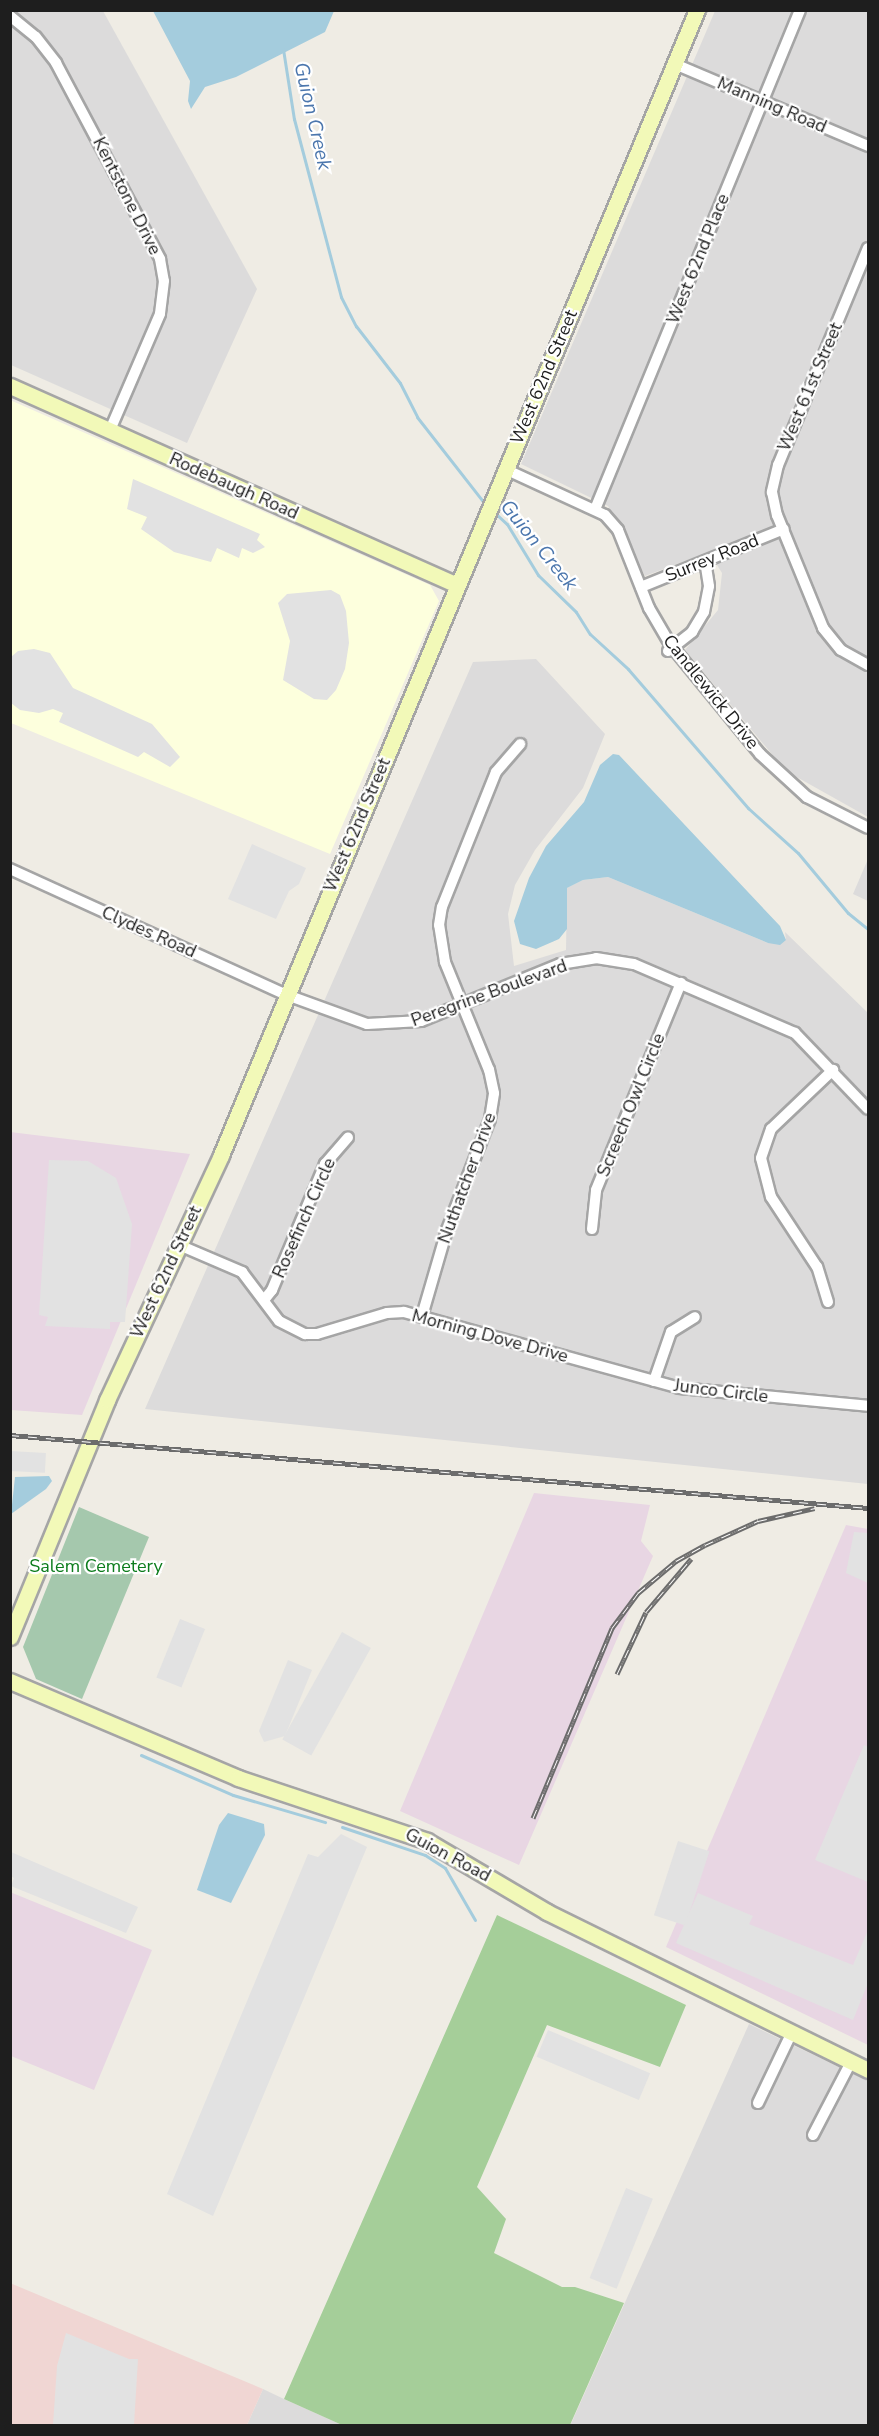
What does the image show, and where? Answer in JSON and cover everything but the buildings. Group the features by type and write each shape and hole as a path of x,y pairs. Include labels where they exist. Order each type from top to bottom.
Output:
{"street":[{"name":"West 62nd Street","path":"10,1637 107,1400 179,1245 287,995 697,10"},
{"name":"West 62nd Place","path":"596,507 800,10"},
{"name":"Kentstone Drive","path":"10,16 36,37 56,63 160,259 164,281 160,314 110,430"},
{"name":"Manning Road","path":"675,64 868,146"},
{"name":"West 61st Street","path":"868,248 778,465 772,492 784,529 828,636 844,653 868,665"},
{"name":"Rodebaugh Road","path":"10,386 457,585"},
{"name":"Candlewick Drive","path":"505,469 596,507 618,530 670,650 779,774 819,805 868,828"},
{"name":"Surrey Road","path":"641,587 784,529"},
{"path":"670,650 696,628 704,612 709,586 705,561"},
{"name":"Nuthatcher Drive","path":"422,1316 447,1230 494,1106 489,1070 445,962 440,925 442,907 496,772 520,744"},
{"name":"Clydes Road","path":"10,869 287,995"},
{"name":"Peregrine Boulevard","path":"287,995 346,1018 387,1025 421,1021 560,964 596,958 634,964 725,1001 795,1033 833,1070"},
{"name":"Screech Owl Circle","path":"592,1229 596,1190 681,983"},
{"path":"828,1302 817,1267 771,1197 761,1158 777,1121 833,1070 868,1109"},
{"name":"Rosefinch Circle","path":"264,1300 272,1290 325,1164 348,1138"},
{"name":"Morning Dove Drive","path":"179,1245 242,1272 279,1320 305,1334 317,1334 387,1312 422,1316 654,1381"},
{"name":"Junco Circle","path":"695,1317 671,1332 654,1381 679,1388 868,1406"},
{"name":"Guion Road","path":"10,1681 238,1778 422,1838 547,1912 868,2070"},
{"path":"758,2103 792,2032"},
{"path":"813,2135 851,2062"}],"shaded area":[{"path":"11,11 103,11 257,289 187,443 11,365"},
{"path":"715,11 868,11 868,817 786,771 685,650 718,610 722,573 709,552 645,576 608,506 521,464"},
{"path":"10,400 430,585 439,601 330,854 11,723"},
{"path":"133,479 260,534 257,540 265,547 253,553 242,548 239,558 217,548 211,562 174,552 141,529 147,517 127,509"},
{"path":"331,590 340,595 346,611 349,643 345,669 336,690 327,700 314,699 283,680 290,641 278,603 287,594"},
{"path":"34,649 50,653 73,688 152,724 180,757 170,767 144,752 138,757 59,722 63,713 53,709 39,713 20,710 11,703 11,657 18,651"},
{"path":"536,659 605,734 583,788 535,850 515,885 508,914 514,966 566,950 567,888 583,880 608,877 768,943 786,940 785,932 868,1013 868,1484 145,1409 473,662"},
{"path":"252,844 306,868 299,884 289,891 276,919 228,899"},
{"path":"868,859 868,901 853,894"},
{"path":"10,1132 190,1154 82,1415 11,1410"},
{"path":"49,1160 88,1161 116,1178 132,1224 125,1322 110,1322 110,1329 45,1326 48,1317 39,1315"},
{"path":"10,1451 46,1453 45,1473 10,1471"},
{"path":"534,1493 650,1505 641,1541 653,1556 519,1865 400,1811"},
{"path":"846,1525 868,1529 868,2045 666,1947"},
{"path":"854,1532 868,1533 868,1583 846,1573"},
{"path":"180,1619 205,1629 181,1688 156,1677"},
{"path":"342,1632 371,1648 311,1756 282,1740"},
{"path":"288,1660 312,1670 285,1736 264,1742 259,1731"},
{"path":"864,1745 868,1747 868,1882 815,1860"},
{"path":"341,1834 367,1847 213,2216 167,2194 308,1854 318,1857"},
{"path":"678,1841 709,1851 685,1925 654,1915"},
{"path":"11,1852 138,1907 126,1933 11,1886 14,1878 11,1876"},
{"path":"10,1892 152,1950 94,2090 11,2056"},
{"path":"698,1893 753,1916 749,1924 853,1965 868,1930 868,1983 853,2020 676,1943"},
{"path":"749,2024 868,2081 868,2425 570,2426"},
{"path":"548,2030 650,2073 639,2100 537,2057"},
{"path":"626,2188 653,2199 617,2289 590,2278"},
{"path":"10,2283 263,2389 247,2425 11,2425"},
{"path":"66,2333 129,2359 138,2359 134,2425 53,2425 57,2366"},
{"path":"263,2389 284,2399 342,2425 247,2425"}],"green space":[{"name":"Salem Cemetery","path":"79,1507 149,1537 82,1699 36,1679 23,1647"},
{"path":"497,1915 686,2005 660,2067 547,2025 477,2187 506,2219 494,2253 562,2287 575,2287 624,2303 570,2425 342,2425 284,2399"}],"water":[{"path":"153,11 334,11 325,32 236,77 205,87 191,109 188,101 190,81"},
{"path":"613,754 619,755 780,926 786,940 780,945 768,943 608,877 583,880 567,888 567,929 559,939 536,949 520,944 514,921 529,878 546,846 584,802 600,765"},
{"path":"49,1476 52,1481 46,1489 11,1514 15,1477"},
{"path":"228,1813 264,1824 265,1835 231,1903 197,1890 219,1825"}],"waterway":[{"name":"Guion Creek","path":"283,49 294,119 341,297 356,326 400,383 417,417 485,504"},
{"name":"Guion Creek","path":"495,513 507,524 538,575 576,612 590,634 628,669 748,808 798,853 848,913 868,929"},
{"path":"141,1755 233,1795 325,1822"},
{"path":"342,1827 425,1855 445,1868 475,1920"}],"railway":[{"path":"10,1435 868,1508"},
{"path":"533,1818 612,1628 638,1593 676,1561 705,1545 758,1521 815,1508"},
{"path":"617,1674 646,1612 691,1559"}]}
